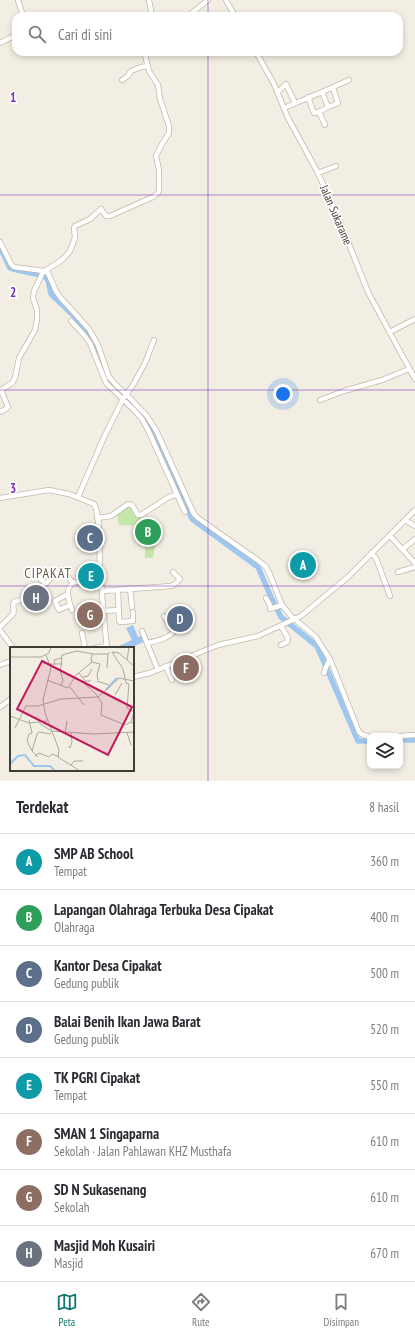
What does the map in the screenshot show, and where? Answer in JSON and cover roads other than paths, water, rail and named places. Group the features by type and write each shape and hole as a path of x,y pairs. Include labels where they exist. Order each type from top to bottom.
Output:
{"street":[{"path":"18,0 22,12"},
{"path":"149,0 151,12"},
{"path":"193,12 208,0"},
{"path":"226,0 233,12"},
{"path":"0,43 12,37"},
{"path":"0,412 8,407 1,390 12,383 15,378 19,358 35,330 37,310 33,298 34,291 42,273 62,260 70,252 75,238 75,226 90,219 101,210 106,216 110,216 153,197 160,190 156,156 169,133 169,126 160,99 158,85 149,71 146,56"},
{"name":"Jalan Sukarame","path":"258,56 278,92 284,108 318,173 339,219 368,292 415,379"},
{"path":"122,80 128,76 131,71 148,66"},
{"path":"284,108 349,80"},
{"path":"278,92 286,84 295,103"},
{"path":"308,97 314,112 319,112 338,103 333,88"},
{"path":"322,92 328,107"},
{"path":"319,112 325,125"},
{"path":"318,173 336,166"},
{"path":"0,242 14,267 49,275 60,297 89,329 98,345 109,377 142,420 180,496 198,518 266,567 270,575 278,606 315,636 360,732 363,736 367,737"},
{"path":"390,332 415,319"},
{"path":"71,321 90,343 106,383 147,416 156,430 185,512"},
{"path":"78,497 105,435 124,397 133,385 145,363 154,340"},
{"path":"320,400 382,380 410,369"},
{"path":"0,498 49,490 62,492 94,504 97,518 103,611 107,647"},
{"path":"97,518 111,516 128,504 132,505 138,515 140,515 169,497 180,496"},
{"path":"134,677 145,675 218,645 258,636 294,620 307,612 348,577 415,510"},
{"path":"405,520 415,526"},
{"path":"390,536 415,563"},
{"path":"403,549 415,539"},
{"path":"371,553 376,558 390,596"},
{"path":"72,610 68,587 73,583 82,580 83,571 85,569 100,566"},
{"path":"398,572 415,567"},
{"path":"12,647 0,628 13,614 14,602 29,597 31,593 45,584 52,576 62,569 73,583"},
{"path":"34,572 45,584"},
{"path":"102,591 171,586 180,579 173,572"},
{"path":"118,590 120,622 133,621 130,588"},
{"path":"68,594 55,601 59,610 70,605"},
{"path":"266,598 270,605 270,609 278,606"},
{"path":"103,611 119,610"},
{"path":"147,643 164,638 172,634 174,631 164,616"},
{"path":"281,645 287,642 288,638 283,626"},
{"path":"142,631 158,670"},
{"path":"82,633 85,647"},
{"path":"0,665 10,661"},
{"path":"324,674 328,663"},
{"path":"166,666 172,680"},
{"path":"0,707 10,700"},
{"path":"403,736 415,735"}],"water":[{"path":"133,625 138,637 142,636 145,641 133,647 120,647 132,640 126,628"}],"waterway":[{"path":"0,247 10,268 45,276 48,280 51,294 74,316 90,335 102,367"},
{"path":"125,399 144,416 192,519 258,567 281,617 317,646 358,741 367,741"},
{"path":"403,740 415,740"}],"place":[{"name":"Lapangan Olahraga Terbuka Desa Cipakat","path":"148,532"},
{"name":"Kantor Desa Cipakat","path":"90,538"},
{"name":"SMP AB School","path":"303,565"},
{"name":"TK PGRI Cipakat","path":"91,576"},
{"name":"Masjid Moh Kusairi","path":"36,598"},
{"name":"SD N Sukasenang","path":"90,615"},
{"name":"Balai Benih Ikan Jawa Barat","path":"180,619"},
{"name":"SMAN 1 Singaparna","path":"186,668"}],"district":[{"name":"CIPAKAT","path":"48,573"}]}
